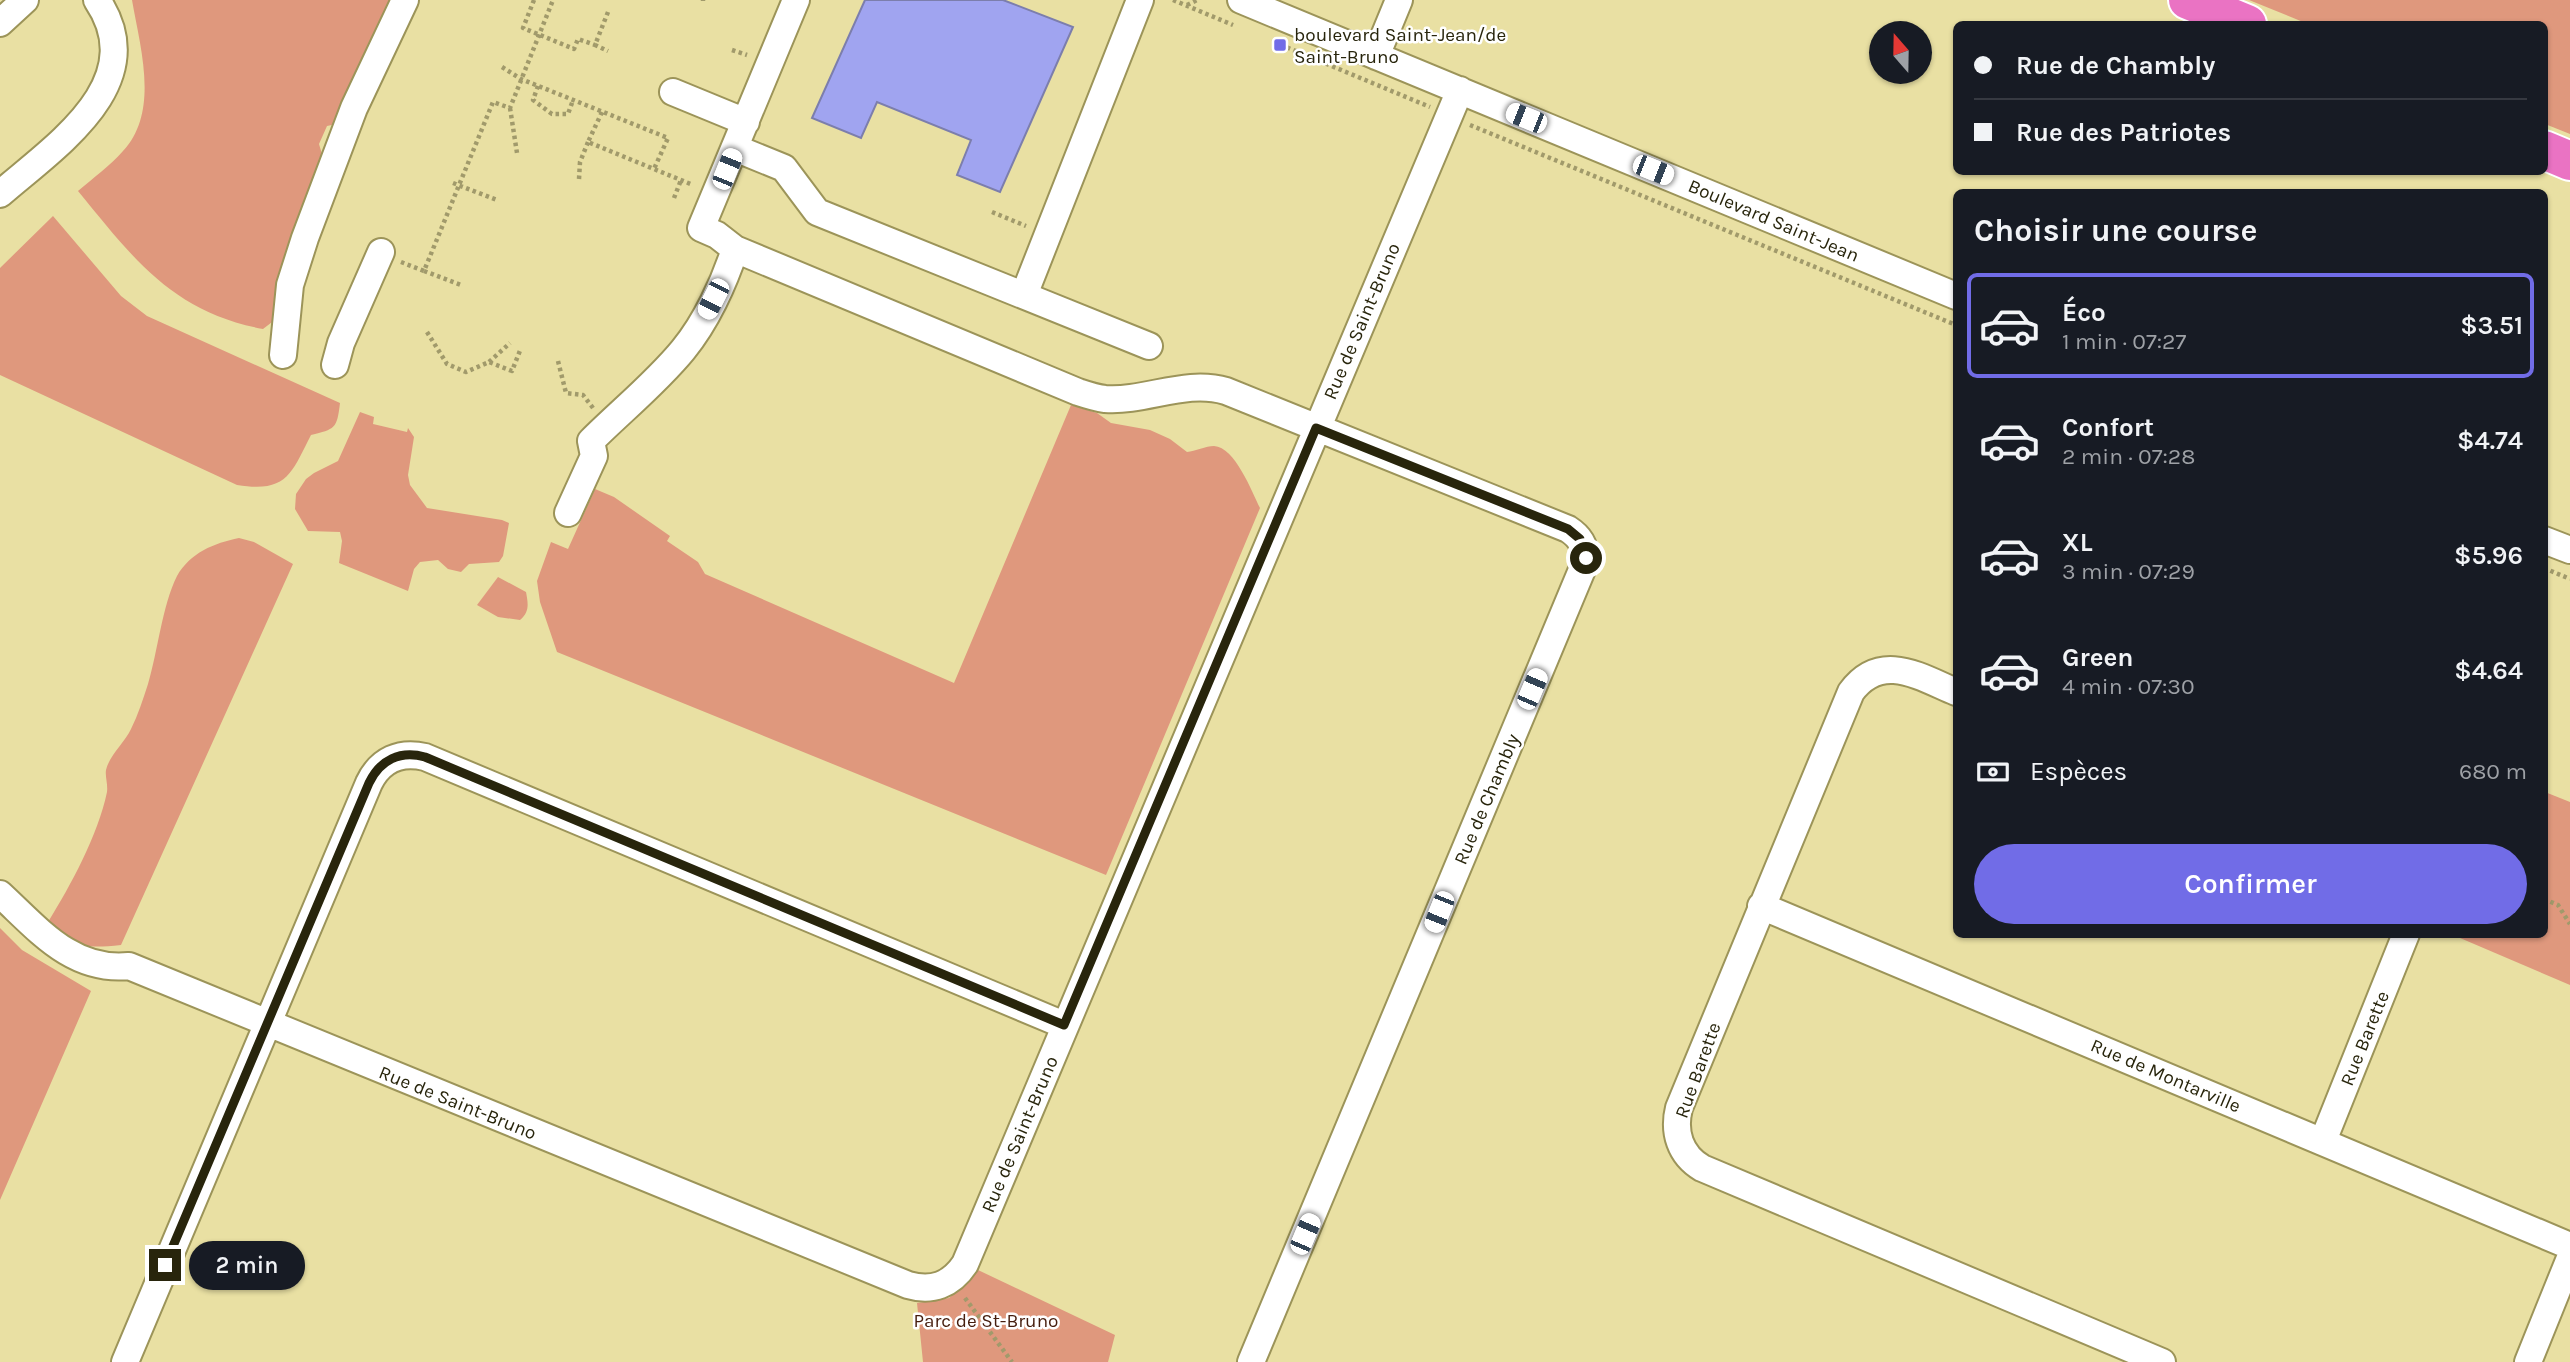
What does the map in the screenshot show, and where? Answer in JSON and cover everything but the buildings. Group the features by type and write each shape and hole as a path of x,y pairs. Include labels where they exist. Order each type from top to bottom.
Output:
{"highway":[{"path":"2189,0 2240,21"},
{"path":"2548,152 2570,160"}],"street":[{"path":"0,23 25,0"},
{"path":"0,194 82,120 102,94 112,69 114,45 109,22 97,0"},
{"path":"284,355 290,285 313,216 354,108 405,0"},
{"path":"1024,295 1140,0"},
{"name":"Boulevard Saint-Jean","path":"1241,0 1953,295"},
{"path":"1376,56 1399,0"},
{"path":"793,1 701,228 717,235 735,249 1046,380 1094,397 1115,399 1190,387 1210,387 1316,428"},
{"name":"Rue de Saint-Bruno","path":"0,894 69,954 94,965 129,966 908,1285 927,1288 945,1284 964,1264 1460,90"},
{"path":"673,92 746,122"},
{"path":"735,148 784,168 817,212 1149,346"},
{"path":"568,513 594,456 591,441 674,360 690,340 723,280 735,249"},
{"path":"335,365 341,343 389,262"},
{"name":"Rue de Chambly","path":"1251,1362 1586,558 1580,539 1568,529 1316,428"},
{"path":"2548,542 2570,550"},
{"name":"Rue Barette","path":"1953,691 1896,669 1872,673 1856,685 1847,699 1679,1108 1677,1132 1686,1155 1702,1168 2162,1362"},
{"path":"125,1362 372,775 384,762 408,754 425,757 1064,1025"},
{"name":"Rue de Montarville","path":"1761,906 2570,1246"},
{"name":"Rue Barette","path":"2323,1141 2404,938"},
{"path":"2528,1362 2570,1258"}],"path":[{"path":"534,0 523,28 573,49 578,39 608,51"},
{"path":"517,153 510,108 553,0"},
{"path":"1173,0 1245,30"},
{"path":"1186,5 1198,0"},
{"path":"595,45 608,12"},
{"path":"1268,40 1420,103"},
{"path":"732,50 756,58"},
{"path":"502,67 521,79 668,138 654,169"},
{"path":"538,86 533,100 552,114 568,114 573,100"},
{"path":"424,271 456,184 494,102 510,108"},
{"path":"579,179 580,162 602,112"},
{"name":"Boulevard Saint-Jean","path":"1475,127 1953,324"},
{"path":"588,142 703,189"},
{"path":"674,198 681,180"},
{"path":"456,184 497,200"},
{"path":"992,212 1026,226 1031,220"},
{"path":"389,262 400,262 461,285"},
{"path":"427,332 447,364 466,372 489,362 510,343"},
{"path":"489,362 512,371 521,348"},
{"path":"558,361 566,393 583,395 607,426"},
{"path":"2548,570 2570,579"},
{"path":"2548,901 2558,905 2570,925"},
{"path":"945,1284 955,1285 1012,1362"}],"green space":[{"path":"132,0 396,0 341,123 327,126 319,144 324,161 276,319 263,329 203,310 179,296 137,260 78,191 123,151 134,135 141,117 144,78"},
{"path":"2249,0 2570,0 2570,134 2548,125 2548,21 2301,21"},
{"path":"53,216 121,296 147,316 340,403 336,423 330,429 311,435 285,478 267,486 237,485 0,375 0,268"},
{"path":"1071,405 1097,413 1111,423 1150,430 1170,439 1187,452 1211,446 1222,448 1242,471 1260,508 1106,875 557,652 540,602 537,581 551,542 568,549 595,489 614,497 670,536 667,541 698,562 705,574 954,683"},
{"path":"360,412 374,417 373,424 407,432 408,428 414,437 408,475 410,485 427,508 509,523 503,556 499,562 469,564 461,572 448,569 438,560 420,562 414,569 408,591 339,563 342,541 340,532 308,531 295,509 296,494 306,479 338,461"},
{"path":"239,538 254,542 293,564 121,945 97,947 81,944 48,922 74,876 97,825 107,792 106,770 131,729 140,707 152,671 172,588 182,568 196,555 212,546"},
{"path":"498,577 526,592 527,611 520,620 498,617 477,605"},
{"path":"2548,793 2570,802 2570,985 2460,938 2548,938"},
{"path":"0,928 22,950 91,991 0,1200"},
{"name":"Parc de St-Bruno","path":"978,1270 1115,1335 1108,1362 923,1362 917,1303 949,1298"}],"water":[{"path":"865,0 1003,0 1073,27 1000,192 957,175 971,140 877,102 861,138 812,118"}],"place":[{"name":"boulevard Saint-Jean/de Saint-Bruno","path":"1280,45"}],"route":[{"path":"165,1265 372,775 391,758 408,754 425,757 1064,1025 1316,428 1568,529 1580,539 1586,558"}]}
